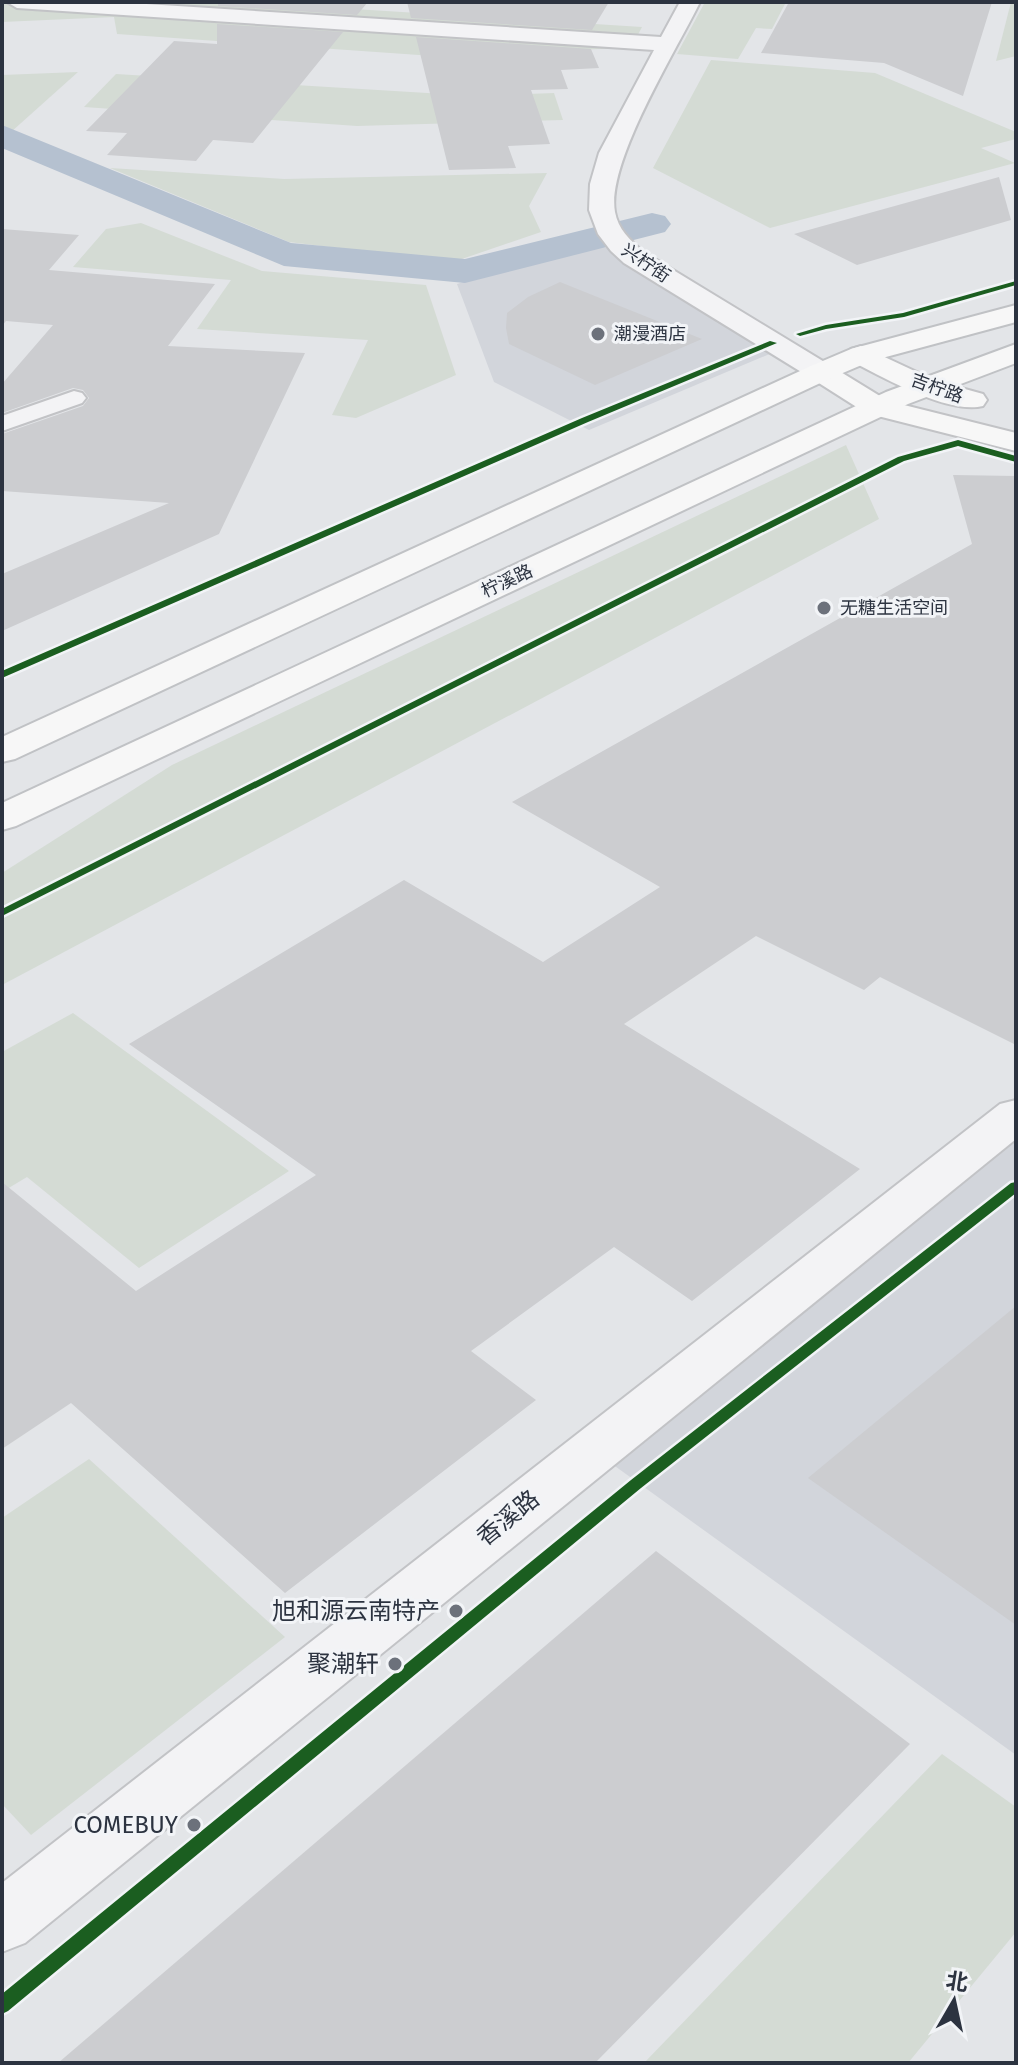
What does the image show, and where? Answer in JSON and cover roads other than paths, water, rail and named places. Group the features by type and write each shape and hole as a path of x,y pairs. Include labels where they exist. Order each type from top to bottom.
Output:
{"main road":[{"path":"2,751 821,372 861,355 1016,313"},
{"name":"柠溪路","path":"2,818 877,407 1016,353"},
{"name":"吉柠路","path":"861,355 926,387 1016,414"},
{"path":"821,372 877,407 1016,442"},
{"path":"457,542 522,574"}],"street":[{"path":"17,2 668,44"},
{"name":"兴柠街","path":"690,2 611,153 602,179 604,221 609,235 633,257 821,372"},
{"path":"737,322 800,334 861,355"},
{"name":"香溪路","path":"2,1922 1016,1115"}],"lane":[{"path":"2,424 74,398"}],"waterway":[{"path":"2,135 284,254 465,271 652,224"}],"place":[{"name":"潮漫酒店","path":"598,334"},
{"name":"无糖生活空间","path":"824,608"},
{"name":"旭和源云南特产","path":"456,1611"},
{"name":"聚潮轩","path":"395,1664"},
{"name":"COMEBUY","path":"194,1825"}]}
